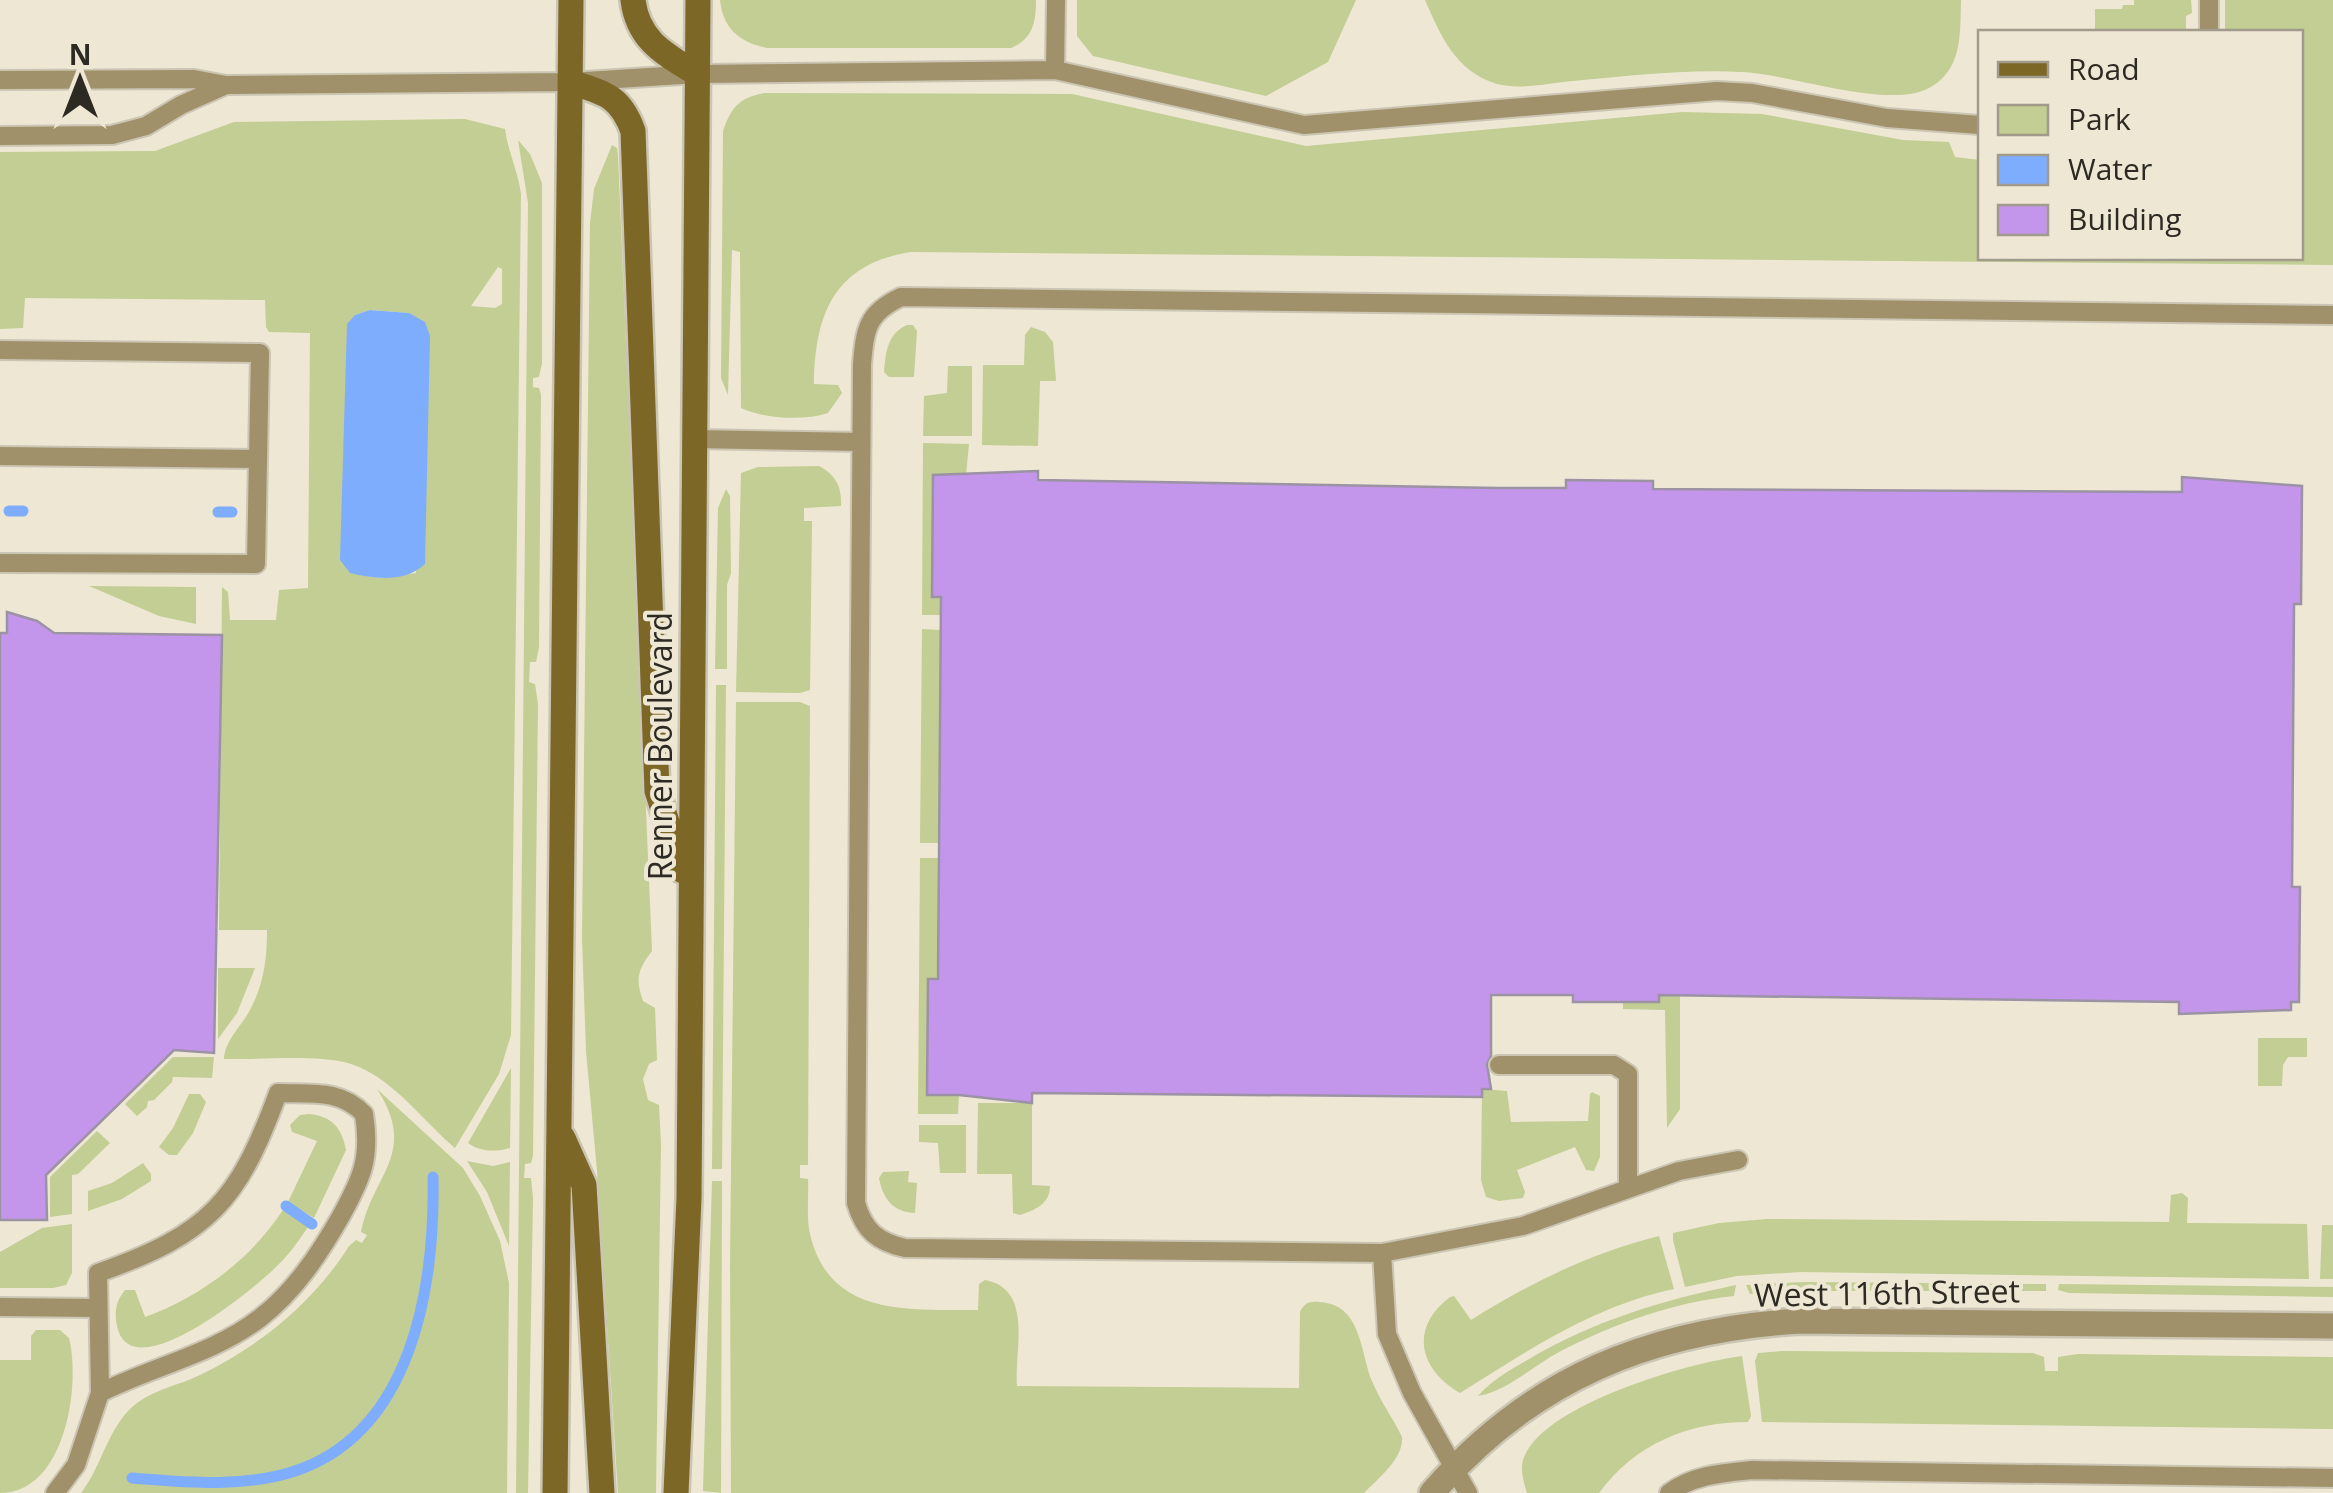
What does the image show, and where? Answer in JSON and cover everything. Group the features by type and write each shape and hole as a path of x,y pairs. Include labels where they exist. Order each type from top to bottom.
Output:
{"main road":[{"path":"554,1493 571,0"},
{"path":"633,0 635,15 653,46 697,74"},
{"name":"Renner Boulevard","path":"676,1493 688,1198 698,0"},
{"path":"570,82 609,95 626,110 633,131 657,791 691,895"},
{"path":"558,1129 584,1185 602,1493"}],"street":[{"name":"West 116th Street","path":"1432,1493 1454,1468 1516,1415 1557,1387 1646,1346 1715,1329 1800,1320 2333,1326"}],"lane":[{"path":"1055,70 1056,0"},
{"path":"2209,0 2209,30"},
{"path":"0,80 194,78 226,85 570,82 697,74 1055,70 1304,125 1717,91 1752,93 1888,118 1978,126"},
{"path":"0,136 112,135 146,126 181,104 226,85"},
{"path":"1738,1160 1678,1170 1523,1226 1382,1254 906,1248 885,1243 861,1221 856,1203 861,442 865,330 881,306 901,297 2333,315"},
{"path":"0,350 260,353 256,564 0,563"},
{"path":"693,439 861,442"},
{"path":"0,456 258,458"},
{"path":"1498,1065 1614,1065 1628,1074 1628,1187"},
{"path":"55,1493 76,1465 100,1393 98,1273 166,1246 220,1208 259,1146 278,1093 333,1094 352,1101 364,1114 368,1136 366,1164 331,1234 302,1277 260,1319 204,1349 100,1393"},
{"path":"1382,1254 1386,1334 1412,1392 1468,1493"},
{"path":"0,1307 97,1308"},
{"path":"1669,1493 1706,1476 1752,1470 2333,1478"}],"green space":[{"path":"720,0 1036,0 1032,29 1011,48 768,48 741,38 729,27"},
{"path":"1077,0 1356,0 1328,62 1266,96 1093,56 1077,36"},
{"path":"1425,0 1961,0 1957,50 1948,71 1929,88 1890,95 1720,71 1506,86 1483,78 1460,61"},
{"path":"2134,0 2191,0 2192,13 2186,16 2186,30 2095,30 2095,9 2134,5"},
{"path":"2225,0 2333,0 2333,265 911,252 864,268 834,296 819,336 814,384 838,385 842,393 828,413 796,418 761,415 741,408 740,252 732,250 728,395 721,378 723,131 737,105 765,93 1072,94 1306,146 1682,112 1762,114 1903,140 1949,142 1955,157 1978,160 1978,260 2303,260 2303,30 2225,30"},
{"path":"465,119 505,129 520,186 511,1035 499,1074 455,1148 393,1089 351,1064 306,1058 224,1059 230,1040 259,991 267,930 219,930 222,587 228,592 230,620 276,620 279,590 308,588 310,333 269,332 265,300 25,298 23,328 0,329 0,152 155,151 234,122","holes":["498,267 502,269 502,304 495,308 471,306","370,310 409,313 416,573 383,578 365,576 355,315"]},
{"path":"518,140 530,154 542,183 542,363 539,377 533,378 533,387 539,388 541,395 539,647 536,662 530,662 529,682 535,684 538,704 533,1156 531,1163 525,1164 524,1178 531,1178 533,1198 528,1493 516,1493 528,203"},
{"path":"612,145 618,156 652,951 641,969 639,986 643,1001 655,1008 657,1060 649,1064 643,1079 648,1100 659,1105 661,1144 656,1493 618,1493 586,1051 582,939 590,223 594,189"},
{"path":"913,325 917,331 914,377 889,377 884,372 889,344 895,333"},
{"path":"1031,327 1045,332 1053,342 1056,381 1040,381 1038,446 982,445 983,365 1024,365 1025,335"},
{"path":"948,366 972,366 972,436 923,436 924,396 947,393"},
{"path":"923,443 969,444 966,475 933,475 932,596 941,597 941,615 922,615"},
{"path":"819,466 837,482 841,506 804,508 804,521 812,521 810,690 736,692 741,473 758,467"},
{"path":"726,489 730,496 731,573 727,585 727,669 715,669 718,508"},
{"path":"89,586 196,587 196,624 159,616"},
{"path":"922,629 941,630 939,843 920,843"},
{"path":"716,685 726,685 722,1169 712,1169"},
{"path":"736,702 800,702 810,706 808,1165 800,1165 800,1178 808,1179 810,1234 820,1262 835,1282 876,1304 926,1310 978,1310 979,1284 985,1280 1000,1286 1016,1308 1017,1386 1299,1388 1300,1312 1312,1302 1333,1305 1352,1320 1372,1381 1402,1437 1395,1460 1364,1493 731,1493"},
{"path":"920,858 939,858 938,979 959,1095 958,1114 918,1114"},
{"path":"218,968 255,968 237,1013 218,1039"},
{"path":"1659,995 1680,995 1680,1109 1667,1128 1665,1010 1623,1009 1623,1002 1658,1002"},
{"path":"2258,1038 2307,1038 2307,1057 2288,1057 2283,1065 2282,1086 2258,1086"},
{"path":"173,1057 214,1057 212,1078 173,1077 137,1116 125,1104"},
{"path":"511,1068 510,1148 488,1150 473,1146 468,1143"},
{"path":"377,1089 463,1168 500,1241 509,1283 507,1493 81,1493 119,1422 137,1403 222,1363 264,1336 319,1286 349,1246 356,1240 362,1243 367,1235 361,1232 367,1212 393,1148 389,1111"},
{"path":"1482,1089 1507,1091 1511,1122 1588,1121 1590,1094 1600,1096 1600,1157 1594,1171 1586,1170 1575,1147 1517,1170 1525,1192 1523,1198 1499,1201 1486,1197 1481,1180"},
{"path":"189,1094 200,1094 206,1102 193,1133 177,1155 169,1155 159,1147"},
{"path":"978,1103 1032,1103 1032,1185 1050,1186 1044,1202 1036,1208 1020,1215 1013,1213 1012,1174 977,1174"},
{"path":"309,1114 335,1124 346,1150 314,1218 288,1202 317,1141 292,1132 290,1125 300,1115"},
{"path":"919,1125 966,1125 966,1173 940,1173 938,1143 919,1142"},
{"path":"97,1131 110,1143 78,1174 72,1175 72,1214 50,1217 50,1177"},
{"path":"467,1161 493,1166 510,1162 509,1246 487,1192"},
{"path":"143,1163 151,1181 122,1199 88,1211 88,1191 112,1183"},
{"path":"909,1171 908,1182 917,1183 915,1213 890,1203 879,1178 883,1172"},
{"path":"712,1181 722,1181 721,1493 703,1491"},
{"path":"2182,1193 2188,1198 2187,1223 2307,1224 2309,1279 1801,1272 1737,1276 1685,1287 1673,1240 1673,1233 1719,1223 1767,1219 2169,1222 2171,1195"},
{"path":"283,1210 308,1227 262,1280 192,1330 167,1342 144,1347 127,1343 116,1316 125,1290 135,1290 145,1317 185,1299 239,1261"},
{"path":"72,1224 72,1273 66,1285 0,1288 0,1252 42,1228"},
{"path":"2322,1225 2333,1225 2333,1279 2320,1279"},
{"path":"1659,1236 1674,1289 1589,1318 1460,1393 1435,1372 1428,1360 1424,1335 1437,1309 1450,1297 1454,1296 1471,1320 1562,1270"},
{"path":"2046,1284 2046,1291 1750,1294 1746,1285"},
{"path":"2059,1284 2333,1287 2333,1297 2069,1293 2058,1290"},
{"path":"1736,1285 1734,1296 1666,1309 1601,1332 1559,1352 1499,1389 1478,1396 1509,1371 1578,1334 1655,1305"},
{"path":"36,1330 60,1330 69,1338 70,1408 54,1457 40,1476 22,1488 0,1493 0,1360 31,1360 31,1336"},
{"path":"1758,1353 2033,1353 2044,1357 2045,1371 2058,1371 2058,1357 2078,1354 2333,1357 2333,1429 1762,1422 1755,1361"},
{"path":"1742,1356 1751,1416 1748,1422 1704,1426 1665,1439 1629,1461 1599,1493 1527,1493 1522,1469 1525,1455 1539,1436 1561,1419 1656,1377"}],"water":[{"path":"370,310 409,313 425,322 430,336 425,564 408,574 389,578 350,573 340,560 347,324 355,315"}],"building":[{"path":"1038,471 1038,480 1497,488 1566,488 1566,480 1653,481 1653,489 2182,492 2182,477 2302,486 2301,604 2294,604 2292,887 2300,887 2299,1002 2291,1002 2291,1010 2179,1014 2179,1002 1659,995 1659,1002 1573,1002 1573,995 1491,995 1491,1056 1487,1064 1491,1089 1482,1089 1482,1097 1032,1093 1032,1103 927,1095 928,979 938,979 941,597 932,597 933,475"},
{"path":"7,612 37,621 54,633 222,635 214,1053 174,1050 46,1175 47,1220 0,1220 0,633 7,633"}],"waterway":[{"path":"9,511 23,511"},
{"path":"218,512 232,512"},
{"path":"132,1478 213,1482 273,1477 333,1453 365,1425 390,1391 409,1351 421,1308 429,1264 433,1177"},
{"path":"286,1206 312,1224"}]}
